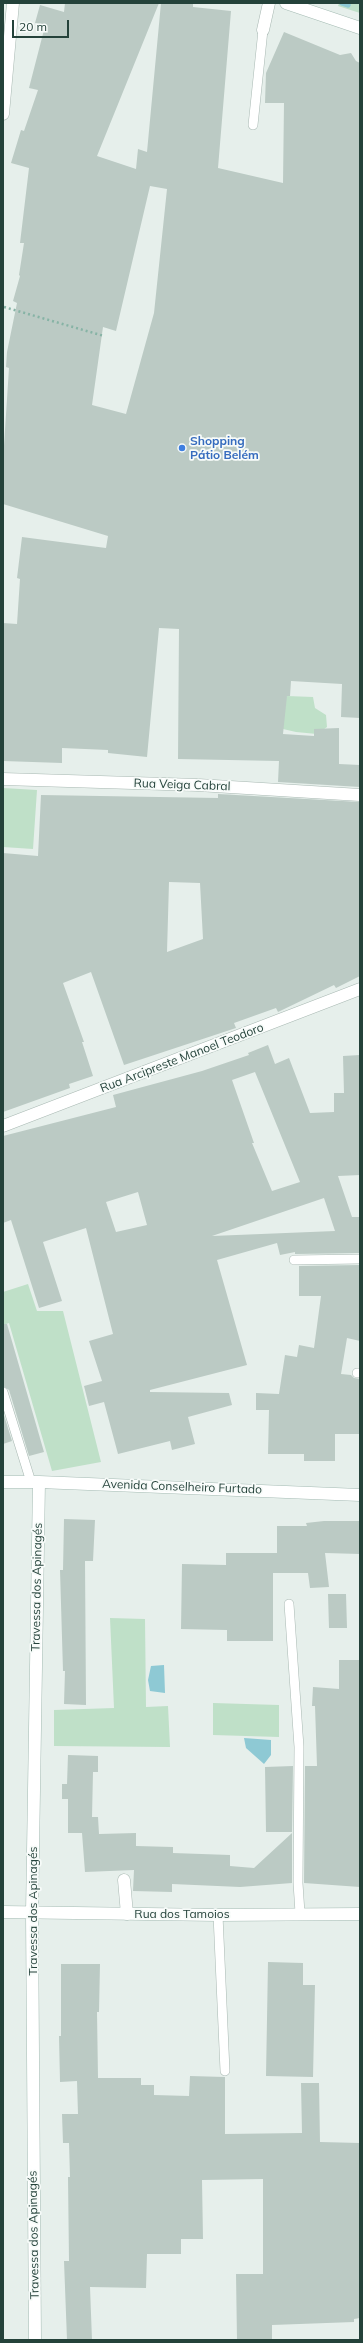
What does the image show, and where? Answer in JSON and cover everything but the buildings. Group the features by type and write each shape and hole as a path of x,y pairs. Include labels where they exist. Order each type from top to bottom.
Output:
{"street":[{"path":"3,114 13,3"},
{"path":"263,30 269,3"},
{"path":"286,3 360,28"},
{"name":"Rua Veiga Cabral","path":"3,779 198,785 360,794"},
{"name":"Rua Arcipreste Manoel Teodoro","path":"3,1126 360,989"},
{"name":"Avenida Conselheiro Furtado","path":"3,1482 360,1495"},
{"name":"Travessa dos Apinagés","path":"35,1482 32,1913 35,2340"},
{"path":"124,1880 127,1914"},
{"name":"Rua dos Tamoios","path":"3,1912 218,1915 300,1913 360,1914"}],"lane":[{"path":"253,125 263,30"},
{"path":"294,1260 360,1259"},
{"path":"3,1392 35,1482"},
{"path":"289,1604 299,1747 298,1883 300,1913"},
{"path":"218,1915 225,2071"}],"path":[{"path":"4,306 104,336"}],"green space":[{"path":"339,3 360,3 360,13 338,6"},
{"path":"287,696 313,697 315,708 326,715 327,727 317,734 296,732 270,726"},
{"path":"3,788 37,790 33,849 3,847"},
{"path":"28,1284 37,1311 63,1311 101,1462 52,1471 9,1323 3,1325 3,1292"},
{"path":"110,1618 145,1619 146,1707 168,1706 170,1747 54,1746 54,1710 114,1708"},
{"path":"213,1703 279,1705 279,1737 213,1735"}],"water":[{"path":"164,1665 165,1693 150,1691 148,1680 151,1666"},
{"path":"244,1738 271,1740 271,1755 264,1764 246,1748"}],"waterway":[{"path":"342,3 348,5"}],"place":[{"name":"Shopping Pátio Belém","path":"182,448"}]}
